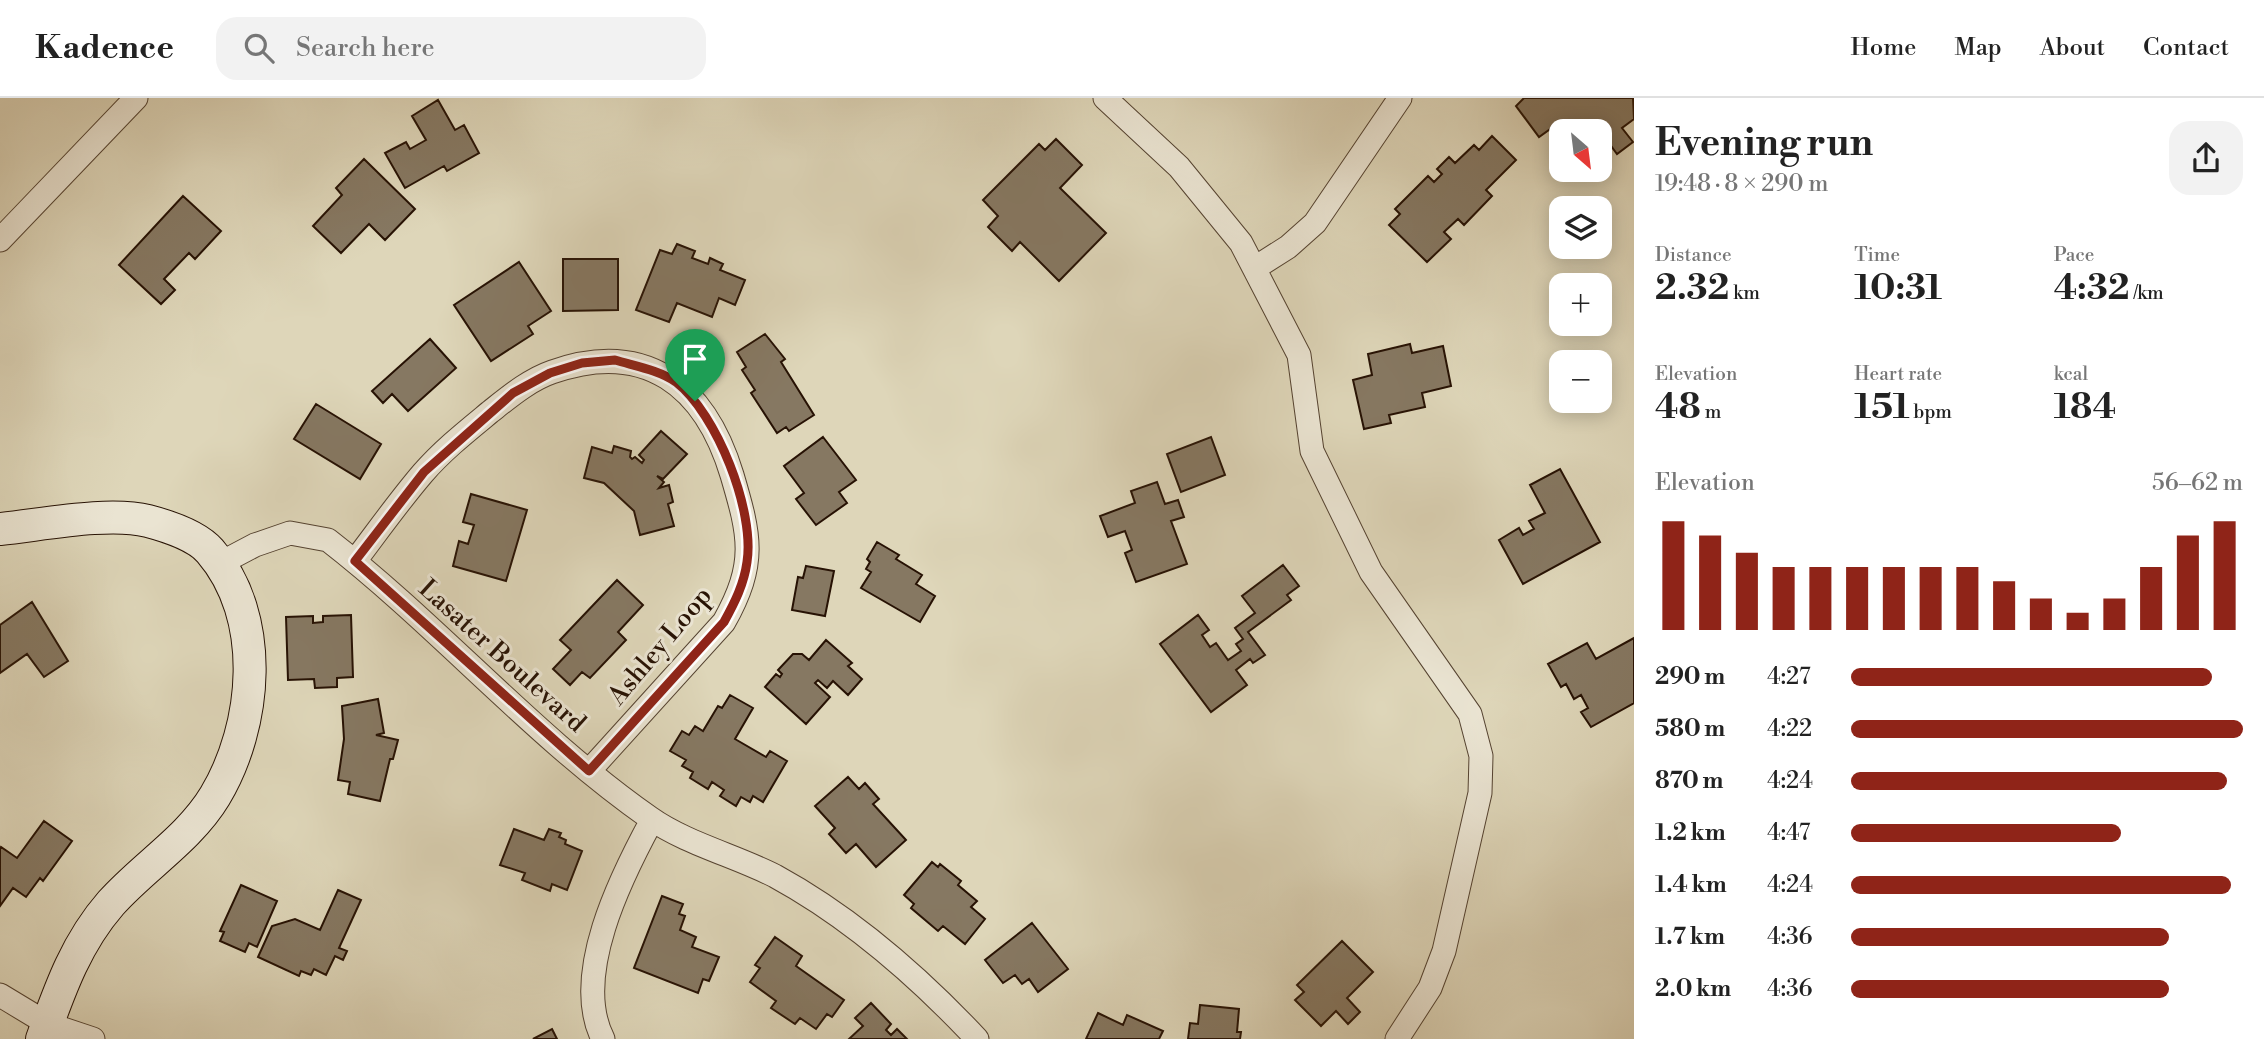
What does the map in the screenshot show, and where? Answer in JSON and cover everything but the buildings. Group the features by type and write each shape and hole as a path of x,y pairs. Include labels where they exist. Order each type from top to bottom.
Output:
{"street":[{"path":"0,240 136,98"},
{"path":"1104,98 1179,167 1241,243 1298,355 1312,451 1371,572 1471,714 1481,756 1480,793 1444,951 1430,988 1397,1039"},
{"path":"1255,268 1287,247 1315,223 1400,98"},
{"name":"Ashley Loop","path":"355,561 424,472 513,393 550,373 582,363 615,360 649,369 674,381 712,423 723,448 748,527 748,560 740,593 724,622 589,771"},
{"path":"0,529 94,519 147,520 199,541 209,549 219,564 243,613 248,647 245,709 227,773 194,823 113,901 95,923 66,971 45,1031"},
{"name":"Lasater Boulevard","path":"219,564 255,545 290,533 328,540 355,561 589,771 652,820 775,877 870,937 926,985 976,1039"},
{"path":"603,1039 596,1026 593,996 595,961 606,924 652,820"},
{"path":"0,995 45,1031 93,1039"}],"route":[{"path":"615,360 649,369 674,381 695,401 712,423 723,448 748,527 748,560 740,593 724,622 589,771 355,561 424,472 461,436 513,393 550,373 582,363 615,360"}]}
